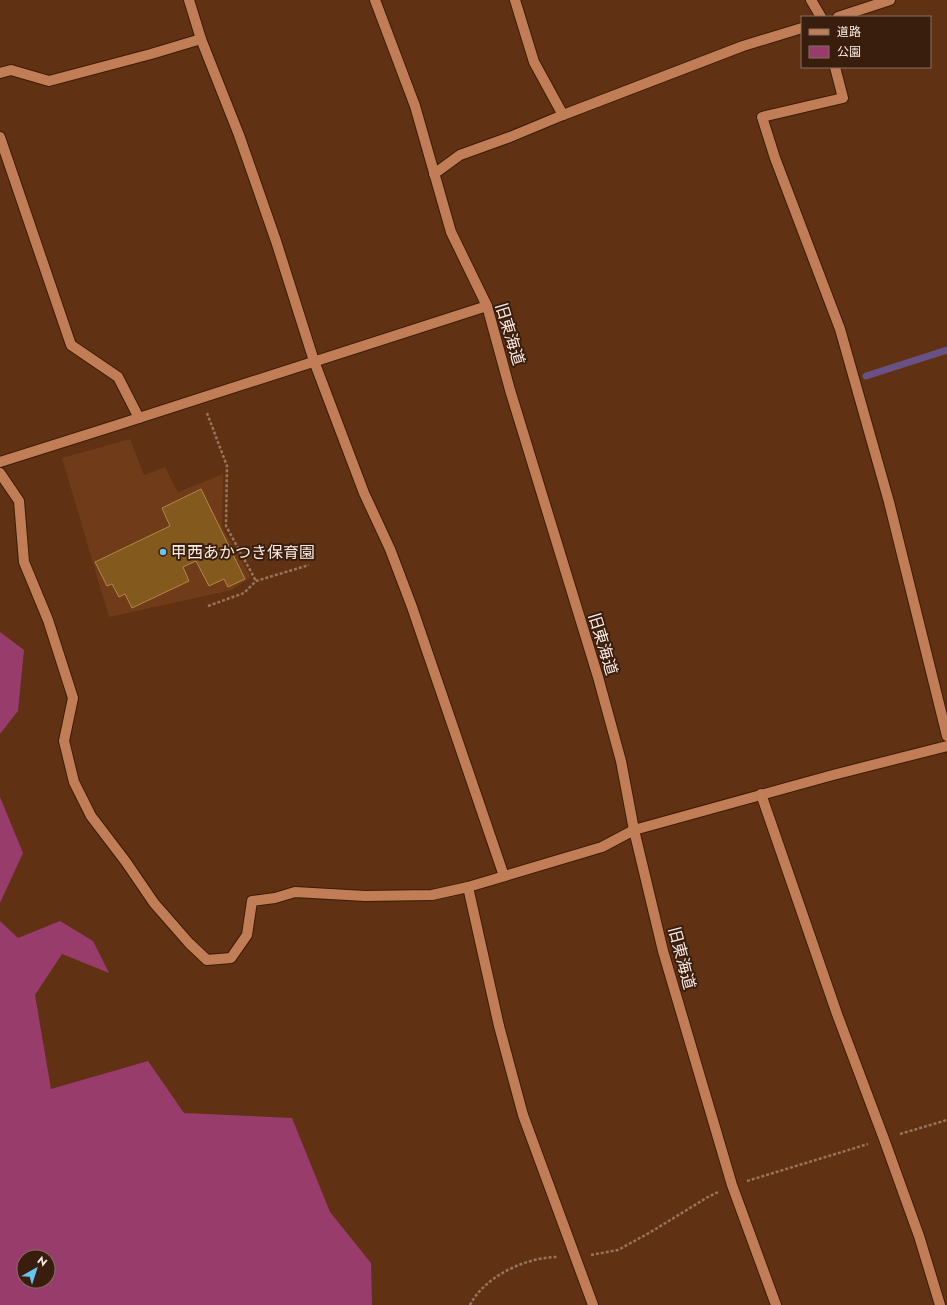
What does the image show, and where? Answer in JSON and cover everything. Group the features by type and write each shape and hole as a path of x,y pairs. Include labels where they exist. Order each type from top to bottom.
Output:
{"street":[{"path":"189,0 201,39 239,135 276,241 314,362 364,493 390,549 409,600 476,790 504,876"},
{"name":"旧東海道","path":"375,0 415,106 451,232 486,306 510,390 598,677 621,761 634,830 664,951 732,1185 776,1305"},
{"path":"515,0 534,62 562,115"},
{"path":"811,0 819,16"},
{"path":"841,16 890,0"},
{"path":"434,174 460,155 743,46 801,28"},
{"path":"0,72 11,70 49,81 201,39"},
{"path":"835,68 843,98 762,117 775,158 840,329 889,502 947,736"},
{"path":"0,137 71,345 118,377 138,418"},
{"path":"0,462 486,306"},
{"path":"0,473 20,500 24,562 48,620 72,698 64,741 74,782 91,816 126,862 154,903 189,943 207,960 231,958 247,935 252,900 275,898 295,892 364,896 432,895 468,887 602,847 634,830 761,794 947,746"},
{"path":"761,794 837,1014 919,1236 940,1305"},
{"path":"468,887 499,1026 523,1115 593,1305"}],"path":[{"path":"202,398 227,466 226,526 256,581"},
{"path":"208,606 244,593 256,581 309,565"},
{"path":"470,1305 474,1298 502,1272 524,1263 551,1258 576,1258 618,1250 708,1197 732,1185 947,1120"}],"shaded area":[{"name":"甲西あかつき保育園","path":"130,439 144,475 165,467 178,492 223,474 222,527 251,577 232,590 109,617 62,458"}],"green space":[{"path":"0,632 24,650 18,711 0,734"},
{"path":"0,797 23,853 0,903"},
{"path":"0,921 18,938 60,921 93,941 109,973 62,954 35,995 51,1089 148,1061 184,1113 292,1118 330,1212 371,1263 372,1305 0,1305"}],"building":[{"path":"201,489 245,579 228,587 224,579 209,586 196,561 183,567 189,581 132,608 125,594 119,597 112,584 107,586 95,562 170,526 162,508"}],"waterway":[{"path":"866,376 947,350"}],"place":[{"name":"甲西あかつき保育園","path":"163,552"}]}
